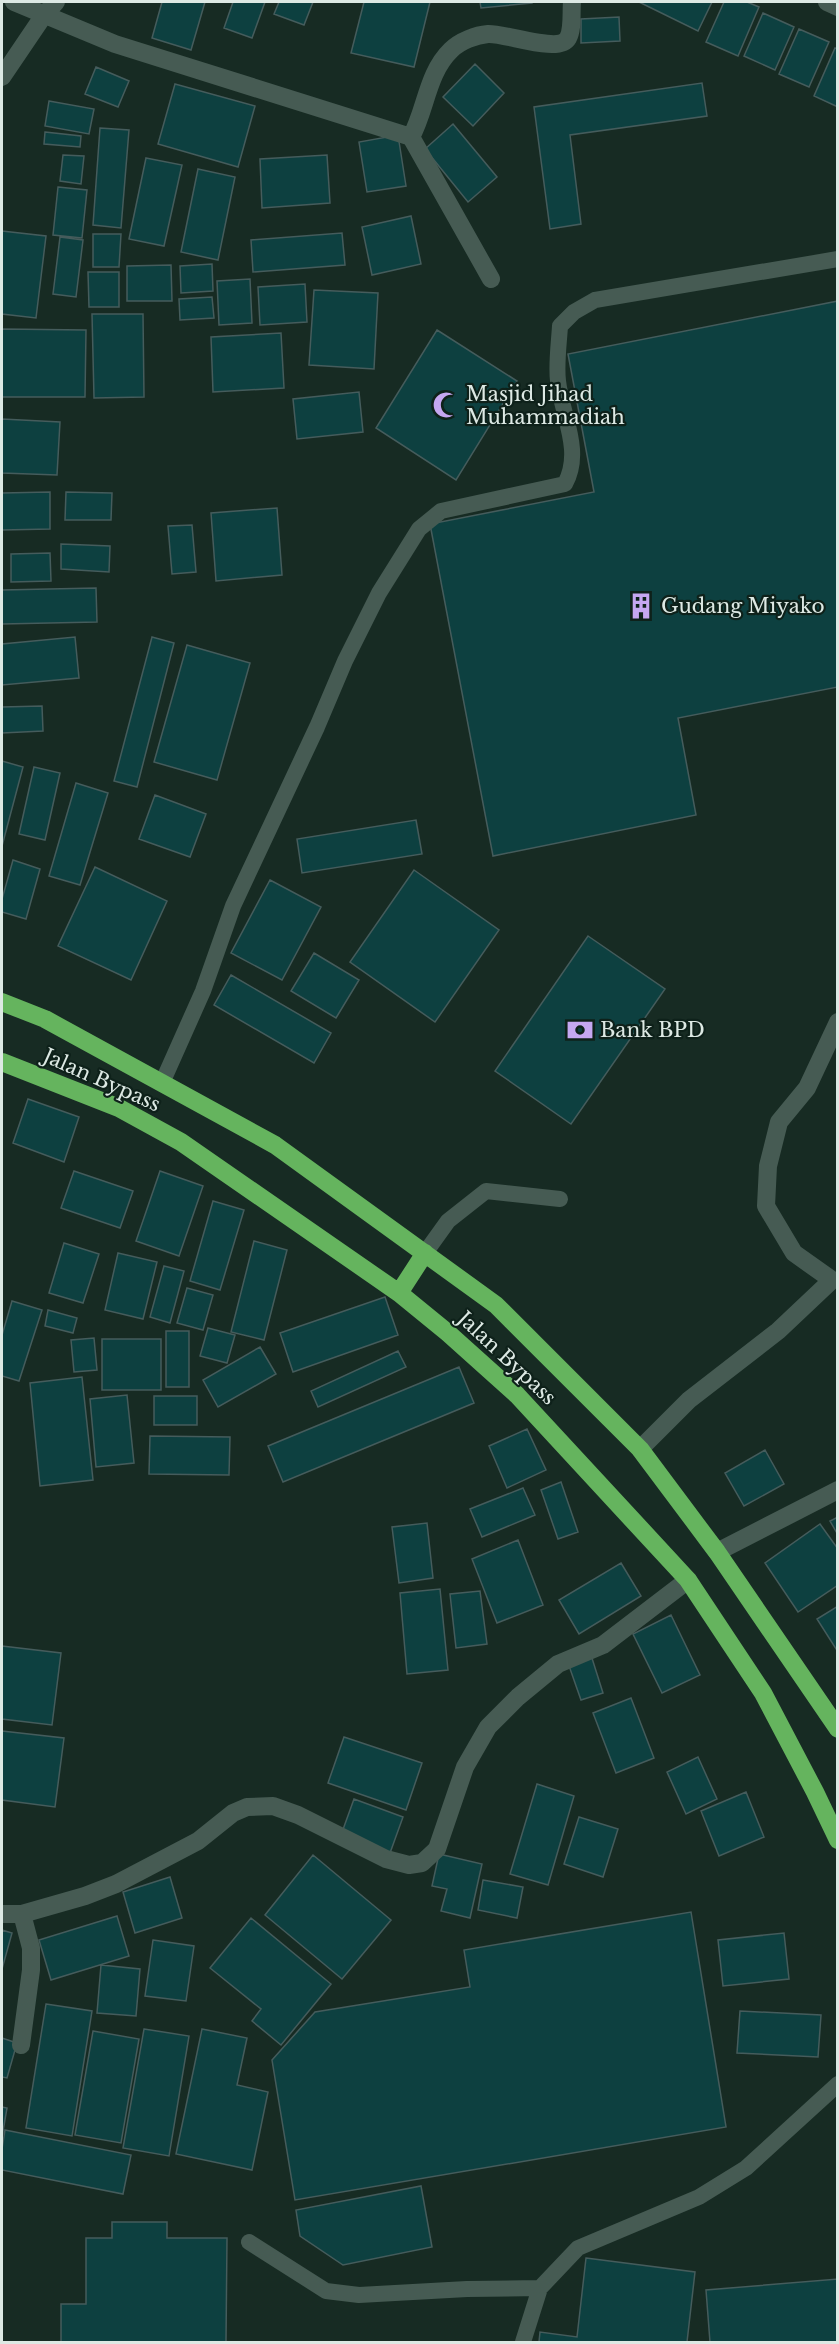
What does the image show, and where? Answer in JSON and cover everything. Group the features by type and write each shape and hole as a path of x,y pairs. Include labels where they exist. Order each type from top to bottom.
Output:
{"highway":[{"name":"Jalan Bypass","path":"2,1002 45,1019 275,1145 496,1305 640,1449 717,1552 837,1729"},
{"name":"Jalan Bypass","path":"2,1062 119,1108 181,1142 399,1293 517,1395 688,1580 763,1693 815,1792 837,1840"},
{"path":"399,1293 425,1253"}],"street":[{"path":"14,2 50,8 115,44 411,137 491,279"},
{"path":"411,137 420,121 428,87 450,50 468,39 489,34 515,37 545,45 562,43 569,35 572,2"},
{"path":"827,2 837,7"},
{"path":"2,77 50,8"},
{"path":"640,1449 689,1400 778,1331 835,1275 794,1253 766,1206 768,1167 779,1122 807,1088 837,1022"},
{"path":"717,1552 837,1490"},
{"path":"2,1914 22,1914 85,1896 116,1884 198,1840 233,1813 247,1807 273,1806 298,1815 386,1859 409,1865 422,1863 437,1849 465,1767 488,1727 518,1697 558,1664 603,1645 688,1580"},
{"path":"21,2045 31,1970 31,1948 23,1925 22,1914"}],"lane":[{"path":"162,1083 202,991 233,906 317,728 345,661 379,593 419,530 441,511 565,484 573,470 572,442 558,380 560,326 574,312 595,300 837,259"},
{"path":"425,1253 448,1221 486,1191 560,1199"},
{"path":"523,2343 540,2288 578,2248 699,2197 747,2168 837,2084"},
{"path":"249,2242 326,2291 359,2295 467,2289 540,2288"}],"building":[{"path":"162,2 205,2 191,50 152,38"},
{"path":"233,2 265,2 252,38 224,28"},
{"path":"279,2 313,2 304,25 274,14"},
{"path":"364,2 430,2 414,67 351,53"},
{"path":"480,2 532,2 532,3 481,8"},
{"path":"639,2 712,2 698,31"},
{"path":"724,2 747,2 759,7 738,56 706,42"},
{"path":"763,13 794,27 775,70 744,56"},
{"path":"619,17 620,41 581,43 581,19"},
{"path":"799,29 829,42 809,87 779,74"},
{"path":"835,48 838,49 838,107 814,96"},
{"path":"475,64 504,93 473,126 443,97"},
{"path":"96,67 129,81 118,107 85,94"},
{"path":"702,83 707,116 570,135 581,224 550,229 534,107"},
{"path":"175,84 255,106 238,167 158,144"},
{"path":"49,101 94,109 89,134 45,126"},
{"path":"453,124 497,177 468,202 425,149"},
{"path":"100,128 129,130 121,228 93,225"},
{"path":"45,132 81,136 80,147 44,144"},
{"path":"398,135 406,186 367,192 359,142"},
{"path":"63,155 84,156 81,184 60,181"},
{"path":"327,155 330,203 262,208 260,159"},
{"path":"146,158 182,165 164,246 129,239"},
{"path":"198,169 235,177 218,260 181,252"},
{"path":"58,187 87,190 82,238 53,235"},
{"path":"411,216 421,264 372,275 362,227"},
{"path":"2,231 46,236 36,318 2,314"},
{"path":"342,233 345,265 253,272 251,240"},
{"path":"93,234 121,234 119,267 93,267"},
{"path":"60,237 83,240 76,297 53,294"},
{"path":"212,264 213,291 181,293 180,266"},
{"path":"171,265 172,301 127,301 127,266"},
{"path":"88,272 119,272 119,307 89,307"},
{"path":"250,279 252,323 219,325 217,281"},
{"path":"305,284 307,322 260,325 258,287"},
{"path":"314,290 378,293 374,369 309,365"},
{"path":"212,297 214,318 180,320 179,299"},
{"name":"Gudang Miyako","path":"838,301 838,687 678,718 696,815 493,856 430,524 594,492 568,354"},
{"path":"92,314 143,314 144,397 94,398"},
{"path":"2,329 86,330 85,397 2,397"},
{"name":"Masjid Jihad Muhammadiah","path":"437,330 517,381 456,480 376,428"},
{"path":"281,333 284,388 213,392 211,337"},
{"path":"359,392 363,432 297,439 293,399"},
{"path":"2,419 60,422 57,475 2,473"},
{"path":"50,492 50,529 2,530 2,493"},
{"path":"66,492 112,493 111,520 65,520"},
{"path":"277,508 282,575 216,581 211,513"},
{"path":"192,525 196,572 172,574 168,526"},
{"path":"61,544 110,546 109,572 61,569"},
{"path":"50,553 51,581 11,582 11,554"},
{"path":"96,588 97,622 2,624 2,590"},
{"path":"75,637 79,678 2,685 2,644"},
{"path":"152,637 174,643 137,787 114,781"},
{"path":"187,645 250,663 217,780 154,762"},
{"path":"42,706 43,731 2,733 2,707"},
{"path":"2,761 23,767 2,846"},
{"path":"34,767 60,773 45,840 19,834"},
{"path":"76,783 108,793 80,885 49,876"},
{"path":"155,795 206,814 190,857 139,839"},
{"path":"416,820 422,854 302,873 297,839"},
{"path":"13,860 40,869 26,919 2,912 2,899"},
{"path":"95,867 167,901 131,980 58,946"},
{"path":"414,870 499,930 435,1022 350,962"},
{"path":"270,880 321,907 282,980 231,953"},
{"name":"Bank BPD","path":"588,936 665,989 571,1124 495,1071"},
{"path":"314,953 359,980 336,1018 291,991"},
{"path":"231,975 331,1033 314,1063 214,1005"},
{"path":"28,1099 79,1117 64,1162 13,1143"},
{"path":"74,1171 133,1191 120,1228 61,1208"},
{"path":"160,1171 203,1186 179,1256 136,1241"},
{"path":"213,1201 244,1210 220,1290 190,1281"},
{"path":"254,1241 287,1250 264,1340 231,1332"},
{"path":"64,1243 99,1254 83,1303 49,1293"},
{"path":"118,1253 157,1262 143,1319 105,1310"},
{"path":"164,1266 184,1271 170,1323 150,1317"},
{"path":"187,1288 213,1295 203,1330 177,1323"},
{"path":"385,1297 398,1335 293,1372 280,1333"},
{"path":"12,1301 42,1310 19,1381 2,1376 2,1335"},
{"path":"48,1310 77,1318 73,1333 45,1326"},
{"path":"208,1328 235,1335 227,1363 200,1356"},
{"path":"166,1331 189,1331 189,1387 166,1387"},
{"path":"94,1338 97,1370 74,1372 71,1340"},
{"path":"102,1339 161,1339 161,1390 102,1390"},
{"path":"260,1347 276,1374 218,1407 203,1380"},
{"path":"398,1351 406,1367 318,1407 311,1391"},
{"path":"459,1367 474,1403 283,1482 268,1446"},
{"path":"82,1377 93,1480 40,1486 30,1383"},
{"path":"127,1395 134,1463 96,1467 90,1399"},
{"path":"154,1396 197,1396 197,1425 154,1425"},
{"path":"527,1429 546,1470 507,1488 489,1446"},
{"path":"150,1436 230,1437 229,1475 149,1474"},
{"path":"765,1450 784,1484 744,1506 725,1473"},
{"path":"561,1482 578,1532 558,1539 541,1490"},
{"path":"523,1488 535,1515 482,1537 470,1509"},
{"path":"838,1517 838,1535 830,1521"},
{"path":"427,1523 433,1578 399,1583 392,1527"},
{"path":"820,1524 838,1549 838,1585 798,1612 765,1563"},
{"path":"518,1540 543,1605 497,1623 472,1559"},
{"path":"621,1563 641,1596 579,1634 559,1600"},
{"path":"440,1589 448,1670 407,1674 400,1593"},
{"path":"480,1591 487,1644 456,1648 450,1594"},
{"path":"838,1606 838,1652 817,1619"},
{"path":"671,1615 700,1675 662,1693 633,1634"},
{"path":"2,1646 61,1653 52,1725 2,1719"},
{"path":"591,1655 603,1693 581,1700 568,1663"},
{"path":"631,1698 654,1758 616,1773 593,1713"},
{"path":"2,1731 64,1738 55,1807 2,1800"},
{"path":"344,1737 422,1763 406,1810 328,1783"},
{"path":"698,1757 717,1799 686,1814 667,1772"},
{"path":"537,1784 574,1796 548,1885 510,1874"},
{"path":"746,1792 764,1837 719,1856 701,1811"},
{"path":"354,1799 403,1817 390,1853 341,1835"},
{"path":"579,1817 618,1829 603,1877 564,1864"},
{"path":"439,1854 482,1864 470,1918 441,1911 447,1889 432,1886"},
{"path":"313,1855 391,1920 342,1979 265,1915"},
{"path":"170,1877 182,1918 135,1933 123,1892"},
{"path":"483,1880 523,1887 517,1918 478,1910"},
{"path":"691,1912 726,2127 295,2200 272,2060 315,2012 470,1987 464,1950"},
{"path":"117,1916 129,1956 51,1980 39,1940"},
{"path":"251,1918 331,1984 281,2045 252,2021 261,2009 210,1968"},
{"path":"2,1930 12,1933 2,1969"},
{"path":"784,1933 789,1979 723,1986 718,1940"},
{"path":"153,1940 194,1946 186,2001 145,1996"},
{"path":"101,1965 140,1969 136,2016 97,2013"},
{"path":"46,2004 92,2011 72,2136 26,2128"},
{"path":"740,2011 821,2015 818,2057 737,2053"},
{"path":"144,2029 189,2036 169,2156 123,2148"},
{"path":"202,2029 247,2038 237,2085 268,2092 252,2170 176,2154"},
{"path":"93,2031 139,2039 121,2143 75,2135"},
{"path":"2,2038 17,2043 7,2078 2,2077"},
{"path":"2,2107 7,2108 2,2137"},
{"path":"5,2130 131,2155 123,2194 2,2170"},
{"path":"421,2186 432,2247 343,2265 300,2236 296,2210"},
{"path":"112,2222 167,2222 167,2238 227,2238 226,2342 61,2342 61,2304 86,2304 86,2238 112,2238"},
{"path":"586,2258 695,2272 687,2342 539,2342 540,2332 577,2337"},
{"path":"838,2279 838,2342 710,2342 706,2290"}],"place":[{"name":"Masjid Jihad Muhammadiah","path":"446,405"},
{"name":"Gudang Miyako","path":"641,606"},
{"name":"Bank BPD","path":"580,1030"}]}
